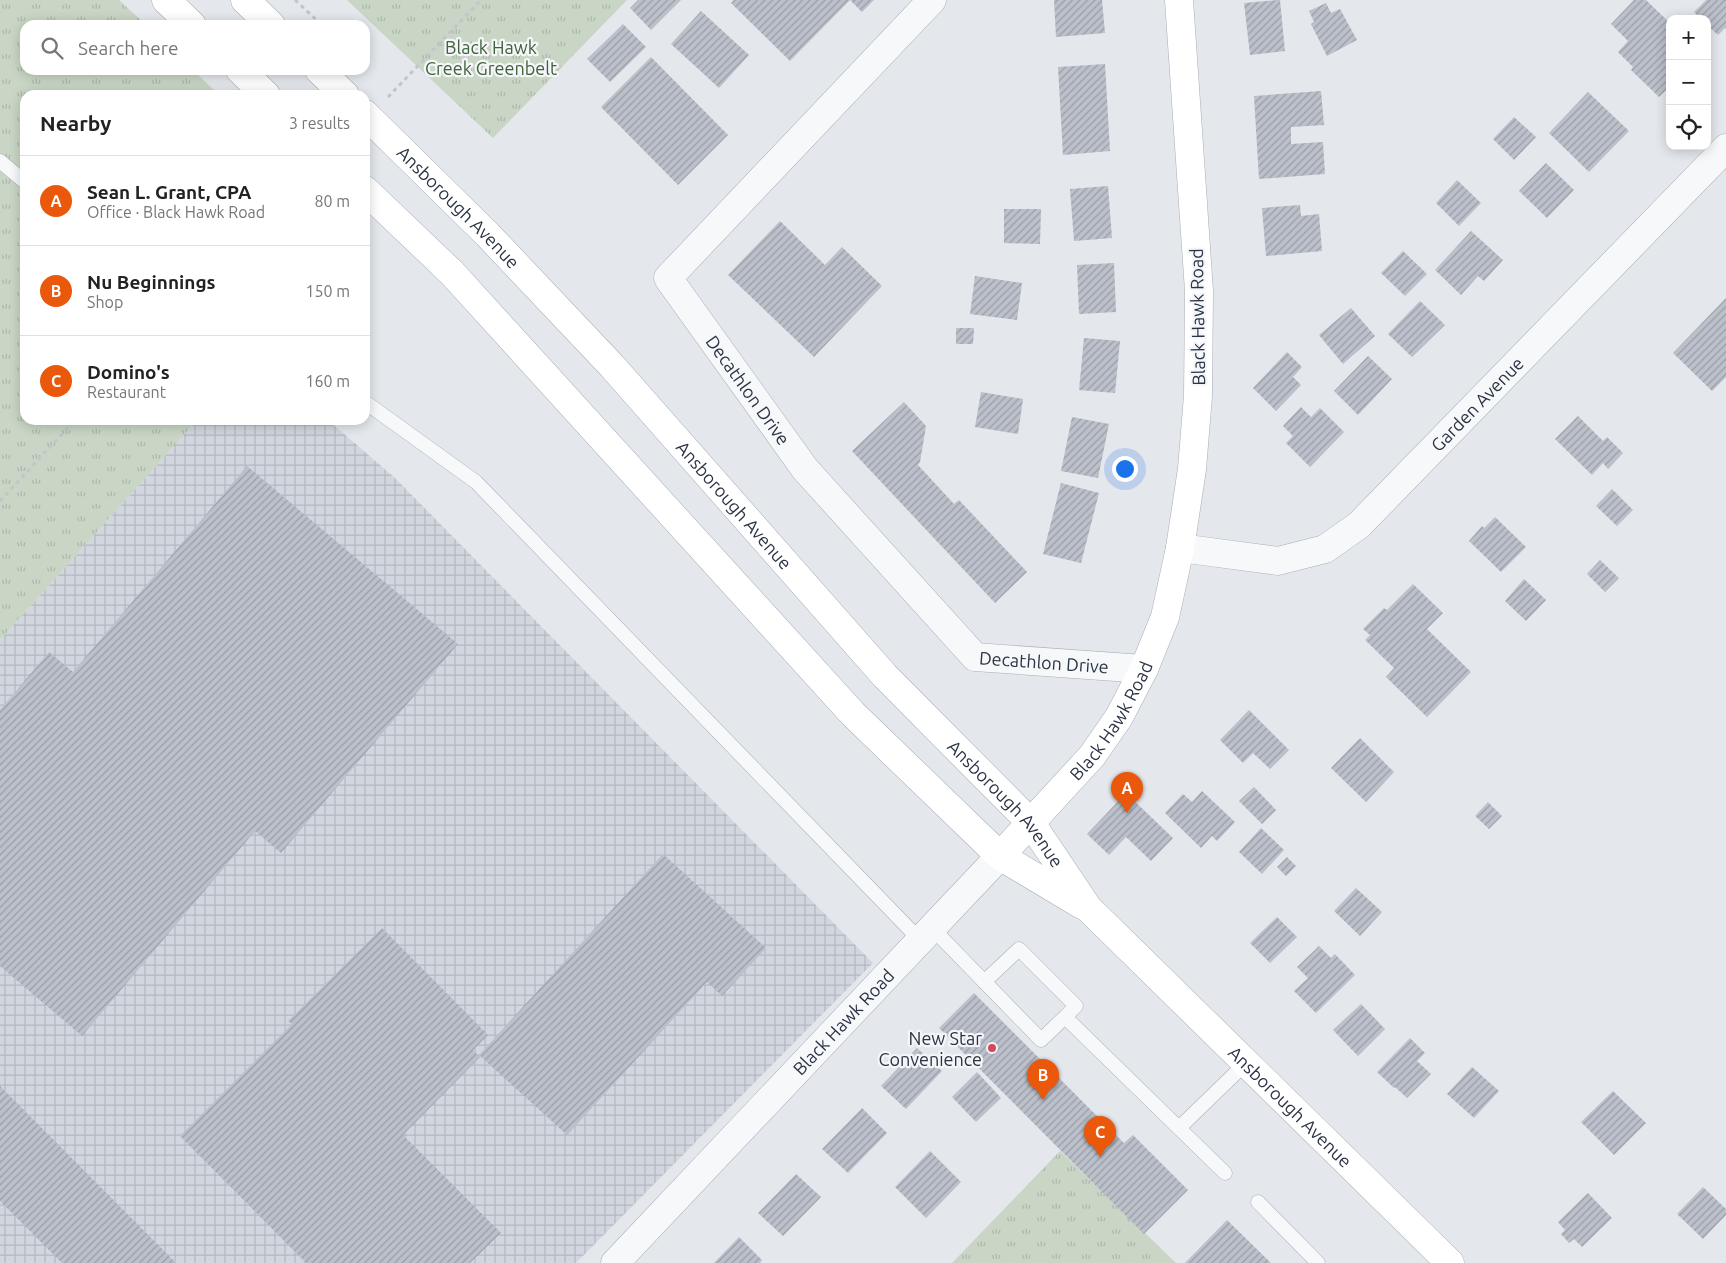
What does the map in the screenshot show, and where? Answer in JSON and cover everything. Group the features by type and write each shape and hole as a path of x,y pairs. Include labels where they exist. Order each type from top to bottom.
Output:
{"main road":[{"path":"166,0 187,20"},
{"path":"245,0 266,20"},
{"name":"Black Hawk Road","path":"1000,856 1092,756 1119,717 1144,668 1165,617 1180,548 1192,468 1198,396 1199,291 1179,0"},
{"path":"245,75 261,90"},
{"path":"324,75 341,90"},
{"name":"Ansborough Avenue","path":"370,120 488,235 605,359 885,676 1031,823 1088,908 1450,1263"},
{"name":"Ansborough Avenue","path":"370,195 452,273 853,714 1000,856 1088,908"}],"street":[{"name":"Decathlon Drive","path":"932,0 668,278 806,469 975,657 1144,668"},
{"name":"Garden Avenue","path":"1180,548 1278,561 1325,549 1359,525 1726,148"},
{"name":"Black Hawk Road","path":"615,1263 1000,856"}],"lane":[{"path":"0,161 20,178"},
{"path":"370,406 476,482 926,934 984,982 1040,1040 1076,1006 1019,949 984,982"},
{"path":"1064,1017 1225,1173"},
{"path":"1179,1128 1246,1063"},
{"path":"1258,1202 1318,1263"}],"path":[{"path":"295,0 317,20"},
{"path":"370,112 481,0"},
{"path":"0,500 70,425"}],"shaded area":[{"path":"193,425 334,425 395,478 873,963 576,1263 0,1263 0,640"}],"green space":[{"path":"0,0 119,0 141,20 20,20 20,75 198,75 214,90 20,90 20,425 193,425 0,640"},
{"name":"Black Hawk Creek Greenbelt","path":"347,0 627,0 493,138"},
{"path":"1060,1151 1176,1263 952,1263"}],"building":[{"path":"638,0 681,0 651,30 630,8"},
{"path":"734,0 850,0 790,61 731,3"},
{"path":"850,0 874,0 862,12"},
{"path":"1054,0 1102,0 1105,33 1056,37"},
{"path":"1280,0 1285,51 1250,55 1244,3"},
{"path":"1634,0 1646,0 1666,19 1666,90 1659,97 1631,70 1633,67 1618,52 1628,41 1611,24"},
{"path":"1706,0 1726,0 1726,29 1718,35 1711,29 1711,15 1697,15 1694,12"},
{"path":"1326,3 1331,13 1340,9 1357,40 1327,56 1311,24 1314,22 1309,11"},
{"path":"701,11 749,55 719,88 671,44"},
{"path":"623,24 646,47 610,82 587,59"},
{"path":"651,57 728,135 678,185 601,107"},
{"path":"1105,64 1110,151 1063,155 1058,67"},
{"path":"1321,91 1324,125 1291,127 1291,144 1323,142 1325,174 1259,179 1254,96"},
{"path":"1588,92 1629,131 1589,172 1549,133"},
{"path":"1514,117 1536,137 1514,160 1493,139"},
{"path":"1546,163 1574,190 1547,218 1519,191"},
{"path":"1457,180 1481,203 1459,226 1436,203"},
{"path":"1108,186 1112,238 1074,241 1070,189"},
{"path":"1300,205 1301,216 1319,214 1322,251 1266,256 1262,208"},
{"path":"1004,209 1041,209 1040,244 1004,243"},
{"path":"780,221 825,265 842,247 882,286 814,357 728,275"},
{"path":"1471,231 1503,260 1484,281 1478,276 1461,295 1435,270"},
{"path":"1403,251 1427,274 1405,296 1381,273"},
{"path":"1114,263 1116,312 1079,314 1077,265"},
{"path":"975,276 1022,283 1017,320 970,314"},
{"path":"1726,298 1726,377 1712,391 1673,353"},
{"path":"1420,301 1445,325 1412,357 1388,334"},
{"path":"1351,308 1375,336 1343,364 1319,335"},
{"path":"956,328 974,328 973,344 956,344"},
{"path":"1084,338 1120,341 1115,393 1079,390"},
{"path":"1287,352 1302,367 1293,377 1301,385 1276,411 1253,388"},
{"path":"1368,356 1392,379 1358,415 1334,391"},
{"path":"981,392 1023,399 1018,434 975,427"},
{"path":"904,402 926,426 918,465 954,504 959,500 1027,572 995,603 852,451"},
{"path":"1301,407 1311,417 1320,408 1344,432 1310,467 1286,443 1293,436 1283,426"},
{"path":"1578,416 1603,441 1607,437 1623,453 1608,469 1603,463 1592,475 1555,439"},
{"path":"1072,417 1109,424 1098,478 1061,471"},
{"path":"247,466 458,644 281,853 255,831 82,1036 0,966 0,710 49,652 73,672"},
{"path":"1061,483 1099,493 1081,563 1043,554"},
{"path":"1612,489 1633,510 1617,526 1596,506"},
{"path":"1495,517 1526,547 1501,572 1469,541 1482,526 1484,528"},
{"path":"1600,560 1619,578 1605,592 1587,574"},
{"path":"1524,579 1546,600 1526,621 1505,601"},
{"path":"1413,584 1443,613 1427,629 1471,672 1427,717 1386,677 1394,668 1365,640 1370,635 1363,629 1384,608 1387,610"},
{"path":"1249,710 1289,750 1270,769 1253,753 1243,763 1220,740"},
{"path":"1360,738 1394,772 1366,802 1331,768"},
{"path":"1254,787 1276,810 1262,824 1239,801"},
{"path":"1202,791 1235,822 1217,841 1212,836 1201,848 1165,813 1183,794 1192,802"},
{"path":"1126,793 1173,838 1151,861 1126,837 1109,855 1087,834"},
{"path":"1488,802 1502,816 1489,829 1475,816"},
{"path":"1261,828 1284,850 1262,874 1239,852"},
{"path":"663,854 766,948 722,996 707,982 567,1135 479,1055"},
{"path":"1287,857 1296,866 1286,876 1277,867"},
{"path":"1356,888 1382,912 1360,936 1334,911"},
{"path":"1277,917 1297,937 1270,963 1250,943"},
{"path":"382,928 488,1035 473,1050 480,1057 403,1135 501,1233 470,1263 306,1263 180,1136 292,1024 288,1021"},
{"path":"1319,946 1331,958 1335,954 1355,975 1316,1013 1294,991 1308,978 1297,967"},
{"path":"974,993 1124,1143 1133,1135 1188,1190 1144,1234 939,1028"},
{"path":"1361,1004 1385,1029 1358,1056 1333,1030"},
{"path":"1410,1038 1425,1053 1417,1061 1431,1074 1407,1098 1377,1072"},
{"path":"917,1048 942,1071 906,1109 881,1086"},
{"path":"1472,1067 1499,1091 1474,1118 1447,1094"},
{"path":"977,1072 1001,1098 976,1122 952,1097"},
{"path":"0,1086 176,1263 62,1263 0,1201"},
{"path":"1613,1091 1646,1123 1614,1155 1581,1122"},
{"path":"862,1108 887,1133 848,1173 822,1149"},
{"path":"930,1151 961,1182 926,1218 895,1187"},
{"path":"796,1174 821,1197 783,1236 758,1213"},
{"path":"1703,1187 1726,1209 1726,1215 1703,1239 1677,1214"},
{"path":"1588,1193 1612,1218 1582,1247 1574,1239 1569,1243 1561,1234 1565,1230 1558,1222"},
{"path":"1227,1220 1271,1263 1185,1263"},
{"path":"739,1237 762,1260 760,1263 714,1263"}],"place":[{"name":"Sean L. Grant, CPA","path":"1127,813"},
{"name":"New Star Convenience","path":"992,1048"},
{"name":"Nu Beginnings","path":"1043,1100"},
{"name":"Domino's","path":"1100,1157"}]}
